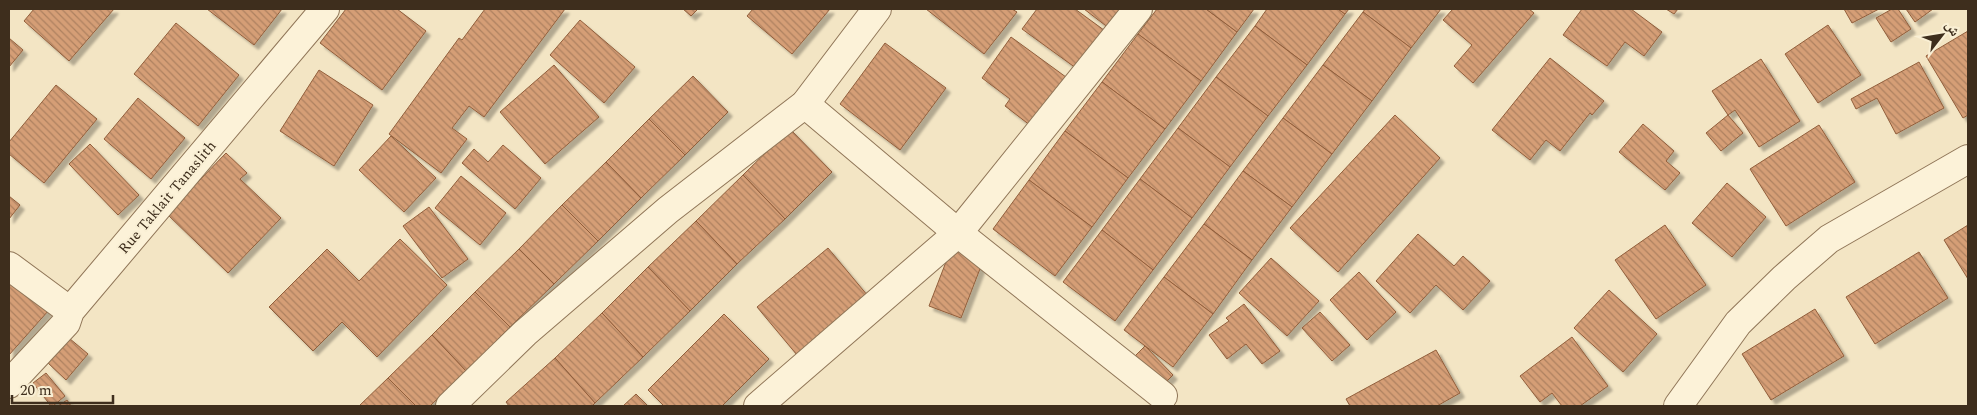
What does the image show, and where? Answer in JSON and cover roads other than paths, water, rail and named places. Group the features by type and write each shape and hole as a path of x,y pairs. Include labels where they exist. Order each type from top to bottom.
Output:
{"street":[{"name":"Rue Taklait Tanaslith","path":"9,384 66,323 70,311 325,9"},
{"path":"450,406 525,333 668,210 805,104 877,9"},
{"path":"758,406 958,233 1138,9"},
{"path":"805,104 958,233 1163,396"},
{"path":"1678,406 1738,323 1784,278 1829,239 1968,159"},
{"path":"9,266 70,311"}]}
